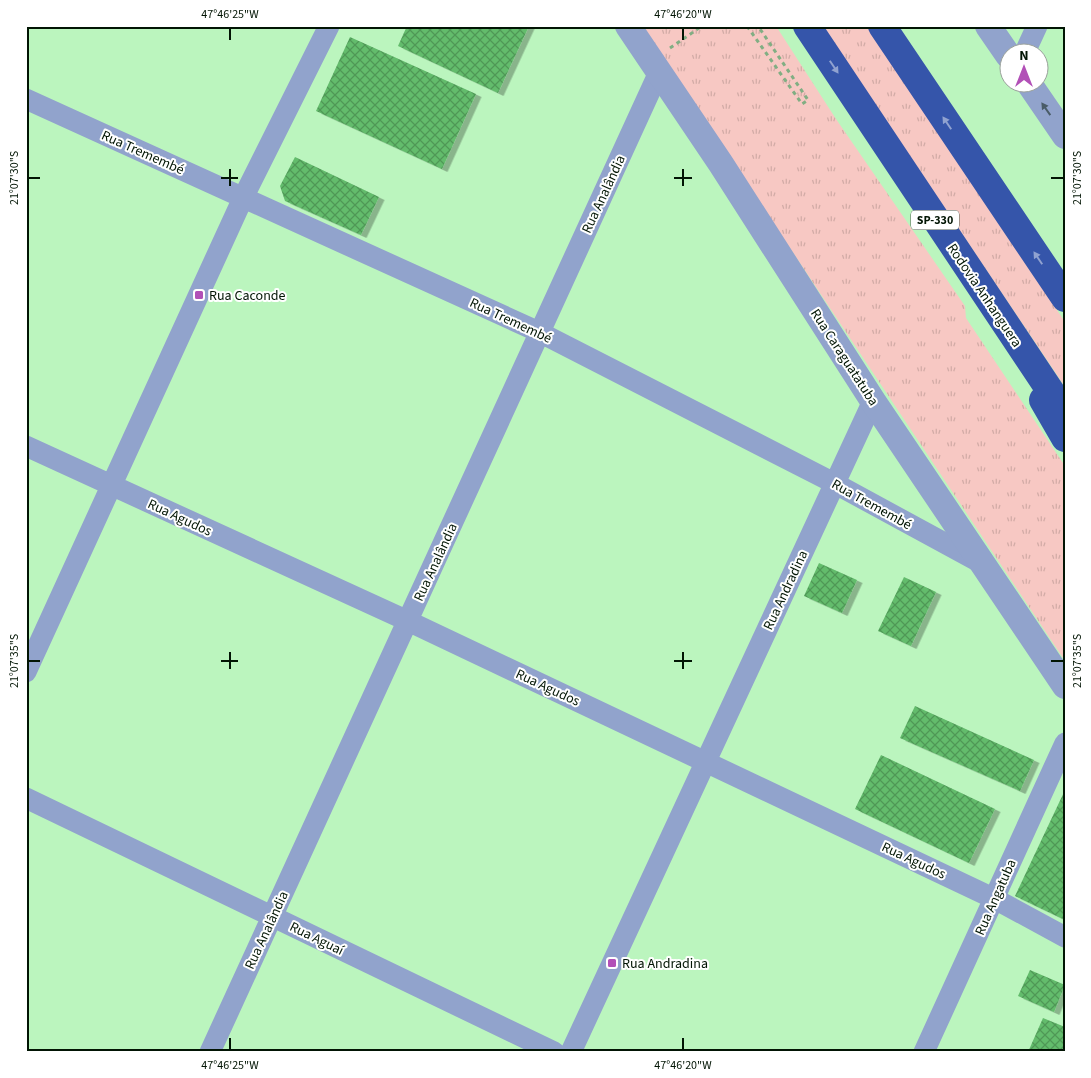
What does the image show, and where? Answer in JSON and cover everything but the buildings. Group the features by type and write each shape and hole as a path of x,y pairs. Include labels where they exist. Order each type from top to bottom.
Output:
{"highway":[{"name":"Rodovia Anhanguera","path":"807,26 1065,413"},
{"path":"882,26 1065,298"},
{"path":"982,290 1065,438"}],"street":[{"path":"26,672 243,198 329,26"},
{"path":"988,26 999,42"},
{"path":"1030,42 1037,26"},
{"name":"Rua Caraguatatuba","path":"628,27 721,164 873,401 1065,686"},
{"name":"Rua Analândia","path":"210,1052 540,332 655,66"},
{"path":"1035,92 1065,136"},
{"name":"Rua Tremembé","path":"26,99 540,332 834,483 985,565"},
{"name":"Rua Andradina","path":"571,1052 873,401"},
{"name":"Rua Agudos","path":"26,446 408,621 994,899 1065,937"},
{"name":"Rua Angatuba","path":"924,1052 1065,743"},
{"name":"Rua Aguaí","path":"26,798 554,1052"}],"path":[{"path":"655,66 702,26"},
{"path":"747,26 802,104 808,100 758,26"}],"green space":[{"path":"642,26 776,26 836,119 965,306 966,318 1065,466 1065,661"},
{"path":"822,26 867,26 1065,322 1065,387"}],"place":[{"name":"Rua Caconde","path":"199,295"},
{"name":"Rua Andradina","path":"612,963"}]}
